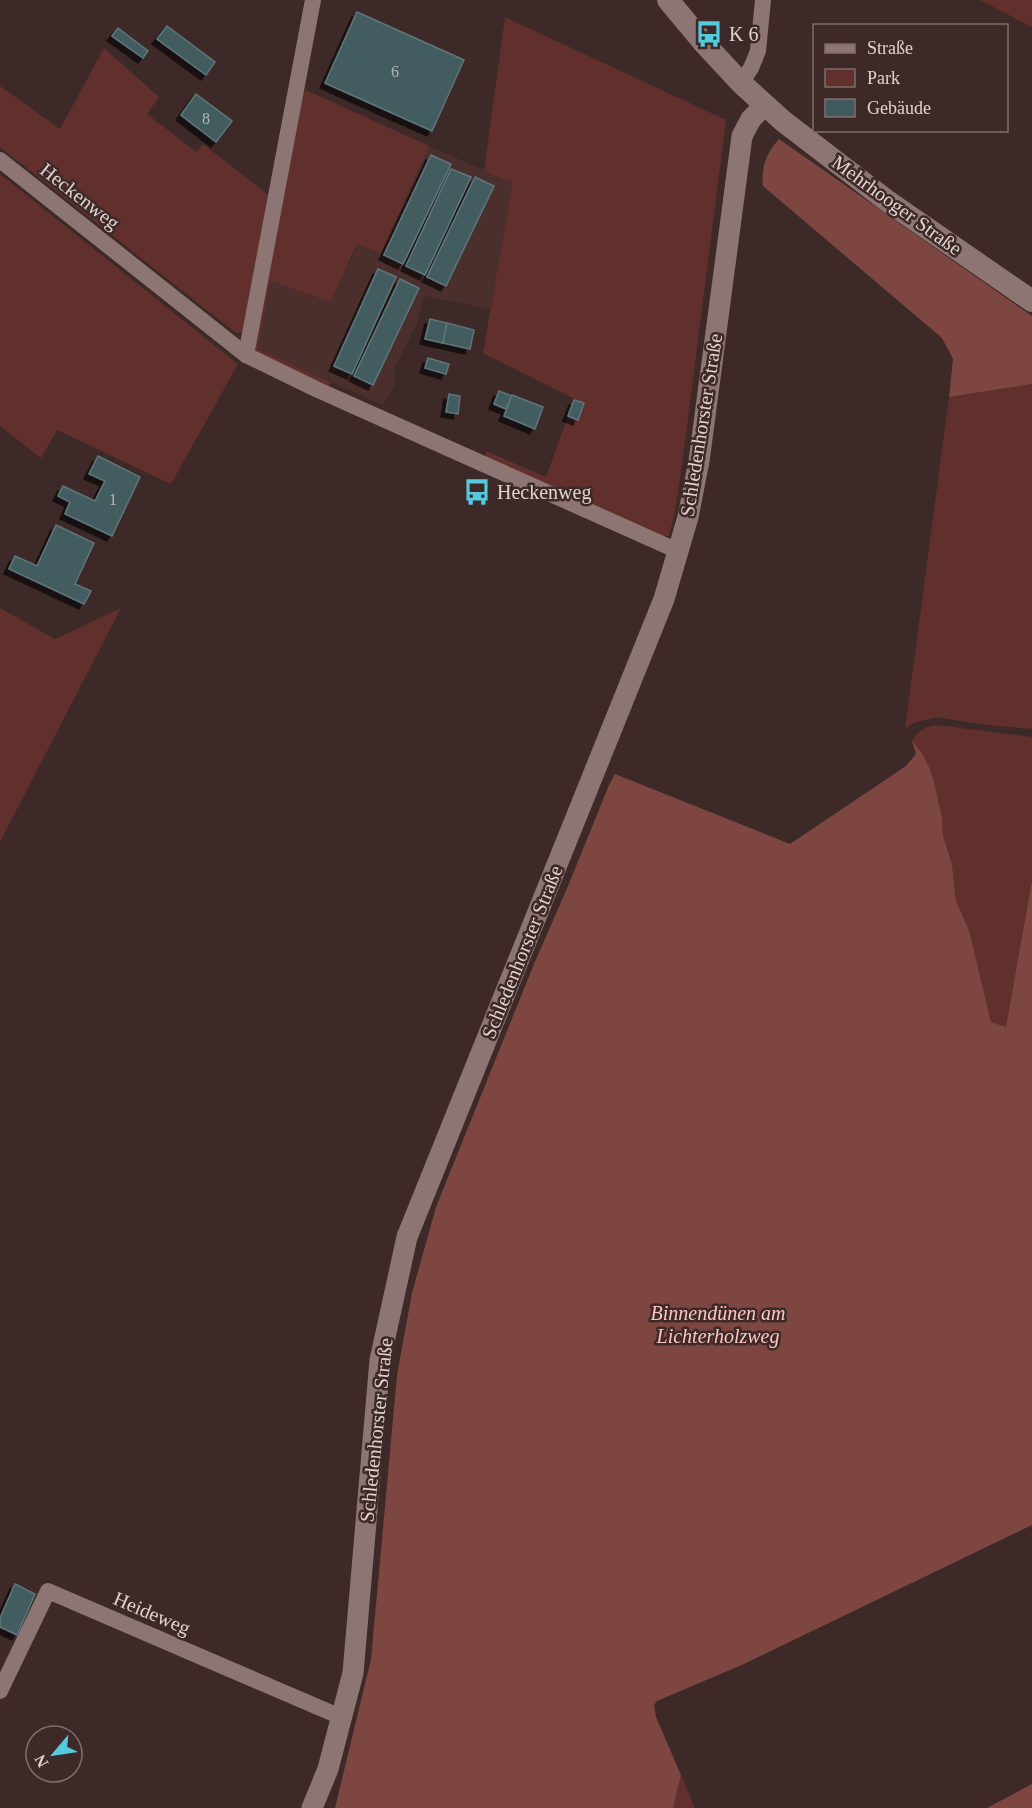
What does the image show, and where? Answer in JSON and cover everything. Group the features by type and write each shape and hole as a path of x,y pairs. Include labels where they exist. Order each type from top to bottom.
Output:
{"main road":[{"name":"Mehrhooger Straße","path":"668,0 702,42 741,83 783,121 886,200 1032,301"}],"street":[{"path":"246,355 313,0"},
{"path":"741,83 758,51 764,0"},
{"name":"Schledenhorster Straße","path":"312,1808 328,1769 353,1673 380,1359 407,1237 664,599 688,517 699,461 742,136 751,119 765,105"},
{"name":"Heckenweg","path":"0,160 246,355 318,390 678,551"},
{"name":"Heideweg","path":"0,1691 48,1591 341,1717"}],"shaded area":[{"path":"429,146 512,183 490,309 424,296 417,324 394,369 394,386 383,405 258,349 270,281 331,302 358,244 381,252"}],"green space":[{"path":"980,0 1032,0 1032,27"},
{"path":"505,17 726,120 684,450 669,536 663,536 485,458 486,451 546,477 568,416 578,420 584,404 483,353 512,183 484,171"},
{"path":"104,48 159,97 147,114 196,152 203,144 270,196 245,332 236,333 0,147 0,86 60,129"},
{"path":"306,90 429,146 381,253 357,244 331,302 270,281 258,349 332,383 326,388 258,358 252,348 300,92"},
{"path":"779,139 1032,316 1032,384 949,397 953,359 942,338 763,186 765,161"},
{"path":"0,174 238,364 171,484 57,430 41,458 0,426"},
{"path":"1032,384 1032,729 937,717 913,723 905,729 949,397"},
{"path":"0,608 55,639 121,608 0,842"},
{"path":"937,725 1032,737 1032,880 1006,1027 991,1022 969,930 956,901 952,864 943,836 942,818 930,769 922,753 912,741 923,730"},
{"name":"Binnendünen am Lichterholzweg","path":"912,741 922,753 935,786 942,818 943,836 952,864 956,901 969,930 991,1022 1006,1027 1032,880 1032,1525 744,1664 657,1701 654,1705 656,1717 681,1775 673,1808 335,1808 371,1659 397,1375 412,1293 436,1207 609,785 615,774 790,844 906,766 916,754"},
{"path":"681,1775 695,1808 673,1808"},
{"path":"1032,1784 1032,1808 987,1808"}],"building":[{"path":"357,12 464,60 432,131 325,83"},
{"path":"167,26 215,62 206,75 157,39"},
{"path":"118,28 148,51 143,58 112,36"},
{"path":"196,94 232,121 216,142 181,115"},
{"path":"431,155 451,164 403,264 384,255"},
{"path":"451,169 471,177 425,275 406,266"},
{"path":"475,177 494,186 446,286 427,277"},
{"path":"378,269 396,277 352,374 334,366"},
{"path":"400,279 419,288 373,385 354,376"},
{"path":"430,319 447,323 443,343 425,339"},
{"path":"447,323 474,330 470,349 443,343"},
{"path":"428,358 449,364 446,374 425,368"},
{"path":"499,391 512,396 506,409 494,404"},
{"path":"449,394 460,396 458,414 446,412"},
{"path":"512,395 543,407 535,429 504,416"},
{"path":"574,400 584,403 578,420 568,416"},
{"path":"98,456 140,477 112,536 65,514 70,502 58,496 63,486 95,501 105,481 89,474"},
{"path":"56,525 94,543 75,584 91,591 84,604 9,569 15,556 37,566"},
{"path":"15,1584 35,1594 17,1635 0,1627 0,1618"}],"place":[{"name":"K 6","path":"709,34"},
{"name":"Heckenweg","path":"477,492"}]}
